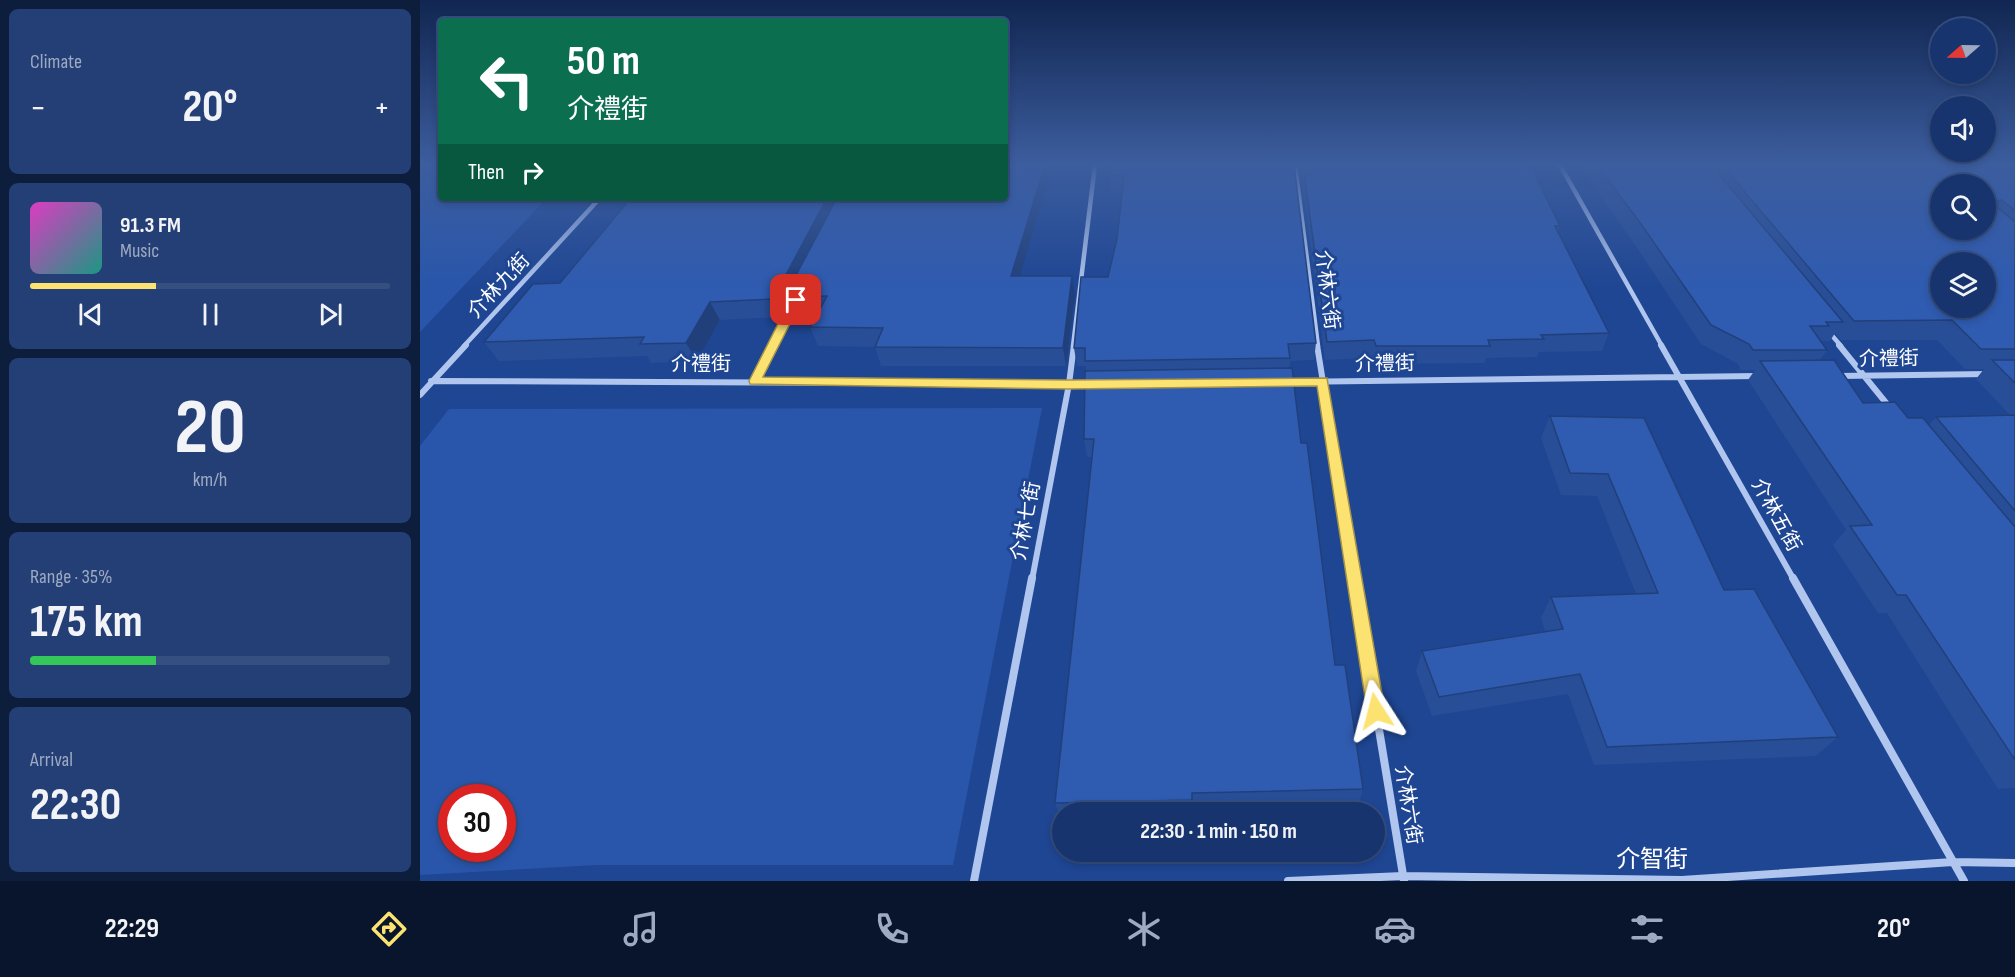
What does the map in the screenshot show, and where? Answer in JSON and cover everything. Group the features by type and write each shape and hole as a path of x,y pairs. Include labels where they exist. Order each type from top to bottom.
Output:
{"street":[{"name":"介林九街","path":"420,395 593,206"},
{"name":"介林七街","path":"974,881 1068,384 1090,206"},
{"name":"介林六街","path":"1300,206 1322,381 1403,878"},
{"name":"介林五街","path":"1583,206 1964,881"},
{"path":"755,381 796,300"},
{"path":"1828,330 1893,412"},
{"name":"介禮街","path":"1830,376 1992,374"},
{"name":"介禮街","path":"1276,382 1678,375 1760,376"},
{"name":"介禮街","path":"431,381 1103,384"},
{"name":"介智街","path":"1288,881 1403,878 1682,880 1953,862 2015,863"}],"shaded area":[{"path":"420,206 539,206 420,332"},
{"path":"1042,408 953,865 596,865 420,875 420,446 449,409"}],"building":[{"path":"624,206 823,206 773,299 710,302 686,343 640,344 644,337 484,342 533,284 560,283"},
{"path":"833,206 1032,206 1011,276 1072,276 1063,348 875,347 883,328 810,327 827,296 784,298"},
{"path":"1121,206 1299,206 1316,343 1288,344 1290,358 1085,361 1085,348 1074,348 1081,277 1108,277 1117,239"},
{"path":"1309,206 1550,206 1560,226 1555,226 1609,333 1541,335 1544,339 1488,340 1490,346 1376,346 1374,340 1327,342"},
{"path":"1628,206 1746,206 1843,322 1826,322 1829,326 1810,326 1827,350 1753,350 1749,344 1711,325"},
{"path":"1757,206 1930,206 1930,240 1996,240 1997,206 2015,222 2015,349 1981,349 1952,320 1854,321"},
{"path":"1834,360 1863,403 1895,402 1908,418 1923,418 2015,527 2015,760 1906,595 1897,595 1850,526 1872,525 1760,361"},
{"path":"1992,360 2015,360 2015,383"},
{"path":"1292,368 1301,443 1307,443 1335,665 1345,665 1363,789 1192,793 1192,800 1055,802 1094,439 1084,439 1085,371"},
{"path":"2015,415 2015,511 1936,417"},
{"path":"1550,416 1644,418 1724,590 1754,589 1838,737 1607,747 1580,674 1439,697 1422,651 1563,629 1551,597 1658,593 1608,474 1570,473"}],"route":[{"path":"796,300 755,381 1068,384 1322,381 1376,711"}]}
